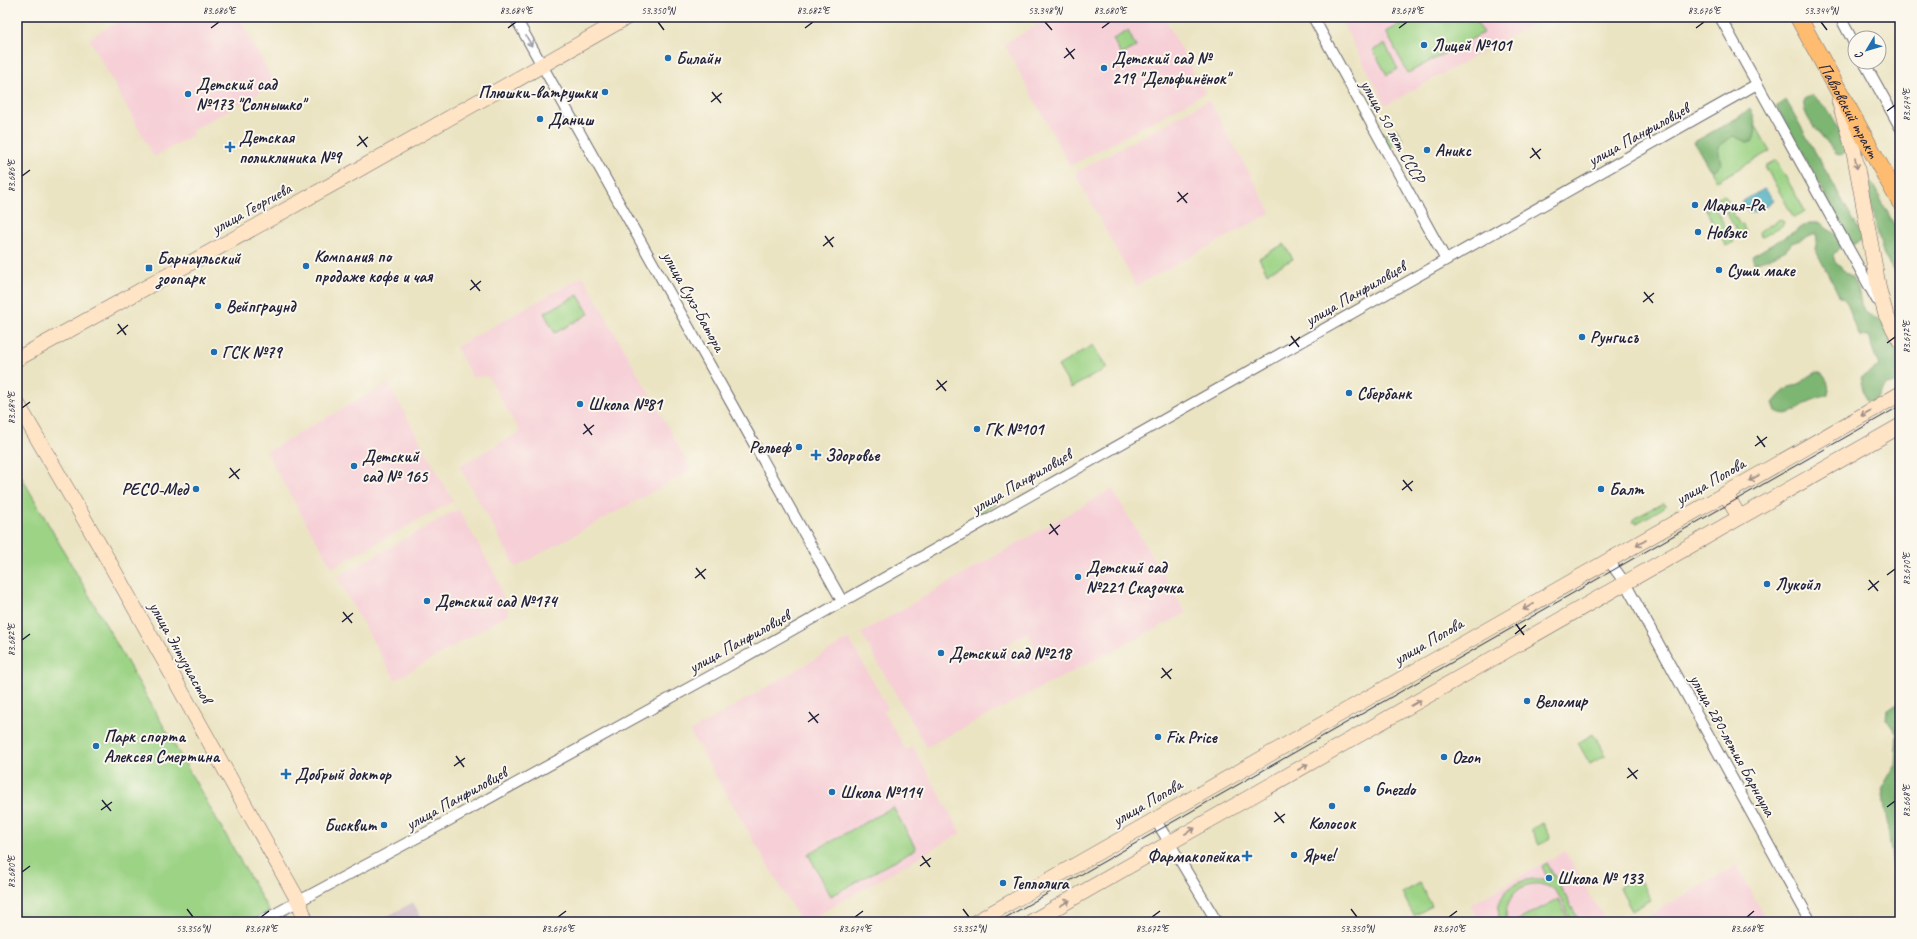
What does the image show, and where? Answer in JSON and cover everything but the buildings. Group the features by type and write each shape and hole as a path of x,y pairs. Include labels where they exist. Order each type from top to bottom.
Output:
{"main road":[{"name":"улица Георгиева","path":"17,360 627,17"},
{"name":"Павловский тракт","path":"1798,17 1900,202"},
{"path":"1828,72 1844,115 1854,152 1879,290 1886,315 1900,341"},
{"name":"улица Попова","path":"976,922 1900,394"},
{"name":"улица Энтузиастов","path":"17,403 112,567 299,902 306,922"},
{"path":"1031,922 1900,426"},
{"path":"1726,494 1739,517"}],"street":[{"name":"улица Сухэ-Батора","path":"516,17 842,601"},
{"name":"улица 50 лет СССР","path":"1313,17 1446,260"},
{"path":"1720,17 1886,315"},
{"path":"1840,17 1847,30"},
{"path":"1868,70 1900,127"},
{"name":"улица Панфиловцев","path":"260,922 480,803 842,601 1757,84"},
{"name":"улица 280-летия Барнаула","path":"1609,561 1625,583 1812,922"},
{"path":"1155,819 1217,922"}],"shaded area":[{"name":"Детский сад №173 \"Солнышко\"","path":"127,17 239,17 275,84 191,131 193,135 154,157 89,38"},
{"name":"Детский сад № 219 \"Дельфинёнок\"","path":"1052,17 1164,17 1205,93 1070,166 1004,44"},
{"name":"Лицей №101","path":"1339,17 1545,17 1386,105"},
{"path":"1209,100 1271,213 1136,286 1075,173"},
{"name":"Школа №81","path":"583,276 692,470 516,567 459,466 520,432 488,376 472,377 456,347"},
{"name":"Детский сад № 165","path":"388,383 453,501 332,568 266,452"},
{"path":"1112,489 1186,613 926,747 861,633","holes":["1027,633 1038,652 1017,664 1007,645"]},
{"name":"Детский сад №174","path":"458,509 495,574 509,614 395,680 337,577"},
{"name":"Школа №114","path":"849,639 888,708 883,711 906,750 913,747 961,833 806,922 801,922 690,732"},
{"name":"Школа № 133","path":"1565,851 1606,922 1479,922 1470,905"},
{"name":"Школа № 133","path":"1737,865 1767,922 1637,922"},
{"path":"413,902 424,922 378,922"}],"green space":[{"path":"1414,17 1474,17 1483,33 1408,73 1386,32"},
{"path":"1128,31 1136,47 1121,55 1113,39"},
{"path":"1385,44 1398,69 1387,75 1373,50"},
{"path":"1812,95 1824,106 1838,126 1847,149 1842,154 1836,154 1810,122 1804,107 1804,99"},
{"path":"1786,100 1864,239 1853,245 1776,106"},
{"path":"1750,108 1755,125 1755,134 1752,142 1747,142 1733,136 1718,147 1721,165 1714,170 1709,168 1694,142 1739,117"},
{"path":"1748,112 1770,151 1717,181 1695,142"},
{"path":"1396,128 1403,140 1390,147 1384,135"},
{"path":"1776,160 1805,211 1794,218 1765,166"},
{"path":"1872,183 1900,236 1900,281 1884,256 1865,184"},
{"path":"1722,195 1725,196 1731,205 1729,207 1746,232 1745,236 1741,238 1717,197"},
{"path":"1711,201 1734,242 1726,246 1703,205"},
{"path":"1780,219 1784,222 1783,225 1763,237 1760,236 1759,232"},
{"path":"1809,223 1821,223 1837,237 1840,247 1833,255 1835,262 1852,278 1858,288 1861,304 1865,312 1883,323 1888,331 1900,361 1898,382 1884,386 1878,398 1869,402 1866,401 1860,378 1879,366 1868,337 1860,336 1853,322 1848,304 1840,297 1815,249 1817,240 1816,234 1792,243 1786,250 1772,257 1754,263 1752,256"},
{"path":"1284,244 1293,259 1267,273 1259,258"},
{"path":"578,295 589,314 555,333 544,313"},
{"path":"1093,345 1107,368 1071,388 1058,366"},
{"path":"1817,372 1823,375 1827,381 1829,388 1828,395 1808,402 1791,413 1787,414 1776,411 1773,403 1780,395 1789,387 1798,385 1806,378"},
{"name":"Парк спорта Алексея Смертина","path":"17,469 269,911 250,922 17,922"},
{"path":"991,502 998,503 974,517 978,509"},
{"path":"1663,503 1666,505 1663,508 1637,523 1633,522 1635,518"},
{"path":"1900,702 1900,913 1882,788 1895,765 1897,734 1886,719 1887,711"},
{"path":"1593,734 1606,755 1590,764 1578,743"},
{"path":"893,807 916,849 831,896 808,854"},
{"path":"1543,823 1551,838 1539,845 1531,829"},
{"path":"1547,863 1580,922 1572,922 1555,891 1542,884 1533,884 1518,890 1508,904 1506,913 1507,922 1500,922 1498,911 1504,894 1519,882 1539,879 1549,880 1542,866"},
{"path":"1638,877 1651,900 1632,911 1619,887"},
{"path":"1420,883 1432,906 1414,916 1402,893"},
{"path":"1558,899 1570,922 1515,922"}],"water":[{"path":"1764,189 1774,201 1755,212 1749,213 1741,202"}],"tram line":[{"path":"998,922 1900,406"}],"place":[{"name":"Лицей №101","path":"1424,45"},
{"name":"Билайн","path":"668,58"},
{"name":"Детский сад № 219 \"Дельфинёнок\"","path":"1104,68"},
{"name":"Плюшки-ватрушки","path":"605,92"},
{"name":"Детский сад №173 \"Солнышко\"","path":"188,94"},
{"name":"Даниш","path":"540,119"},
{"name":"Детская поликлиника №9","path":"230,147"},
{"name":"Аникс","path":"1427,150"},
{"name":"Мария-Ра","path":"1695,205"},
{"name":"Новэкс","path":"1698,232"},
{"name":"Компания по продаже кофе и чая","path":"306,266"},
{"name":"Барнаульский зоопарк","path":"149,268"},
{"name":"Суши маке","path":"1719,270"},
{"name":"Вейпграунд","path":"218,306"},
{"name":"Рунгисъ","path":"1582,337"},
{"name":"ГСК №79","path":"214,352"},
{"name":"Сбербанк","path":"1349,393"},
{"name":"Школа №81","path":"580,404"},
{"name":"ГК №101","path":"977,429"},
{"name":"Рельеф","path":"799,447"},
{"name":"Здоровье","path":"816,455"},
{"name":"Детский сад № 165","path":"354,466"},
{"name":"РЕСО-Мед","path":"196,489"},
{"name":"Балт","path":"1601,489"},
{"name":"Детский сад №221 Сказочка","path":"1078,577"},
{"name":"Лукойл","path":"1767,584"},
{"name":"Детский сад №174","path":"427,601"},
{"name":"Детский сад №218","path":"941,653"},
{"name":"Веломир","path":"1527,701"},
{"name":"Fix Price","path":"1158,737"},
{"name":"Парк спорта Алексея Смертина","path":"96,746"},
{"name":"Ozon","path":"1444,757"},
{"name":"Добрый доктор","path":"286,774"},
{"name":"Gnezdo","path":"1367,789"},
{"name":"Школа №114","path":"832,792"},
{"name":"Колосок","path":"1332,806"},
{"name":"Бисквит","path":"384,825"},
{"name":"Ярче!","path":"1294,855"},
{"name":"Фармакопейка","path":"1247,856"},
{"name":"Школа № 133","path":"1549,878"},
{"name":"Теплолига","path":"1003,883"}]}
